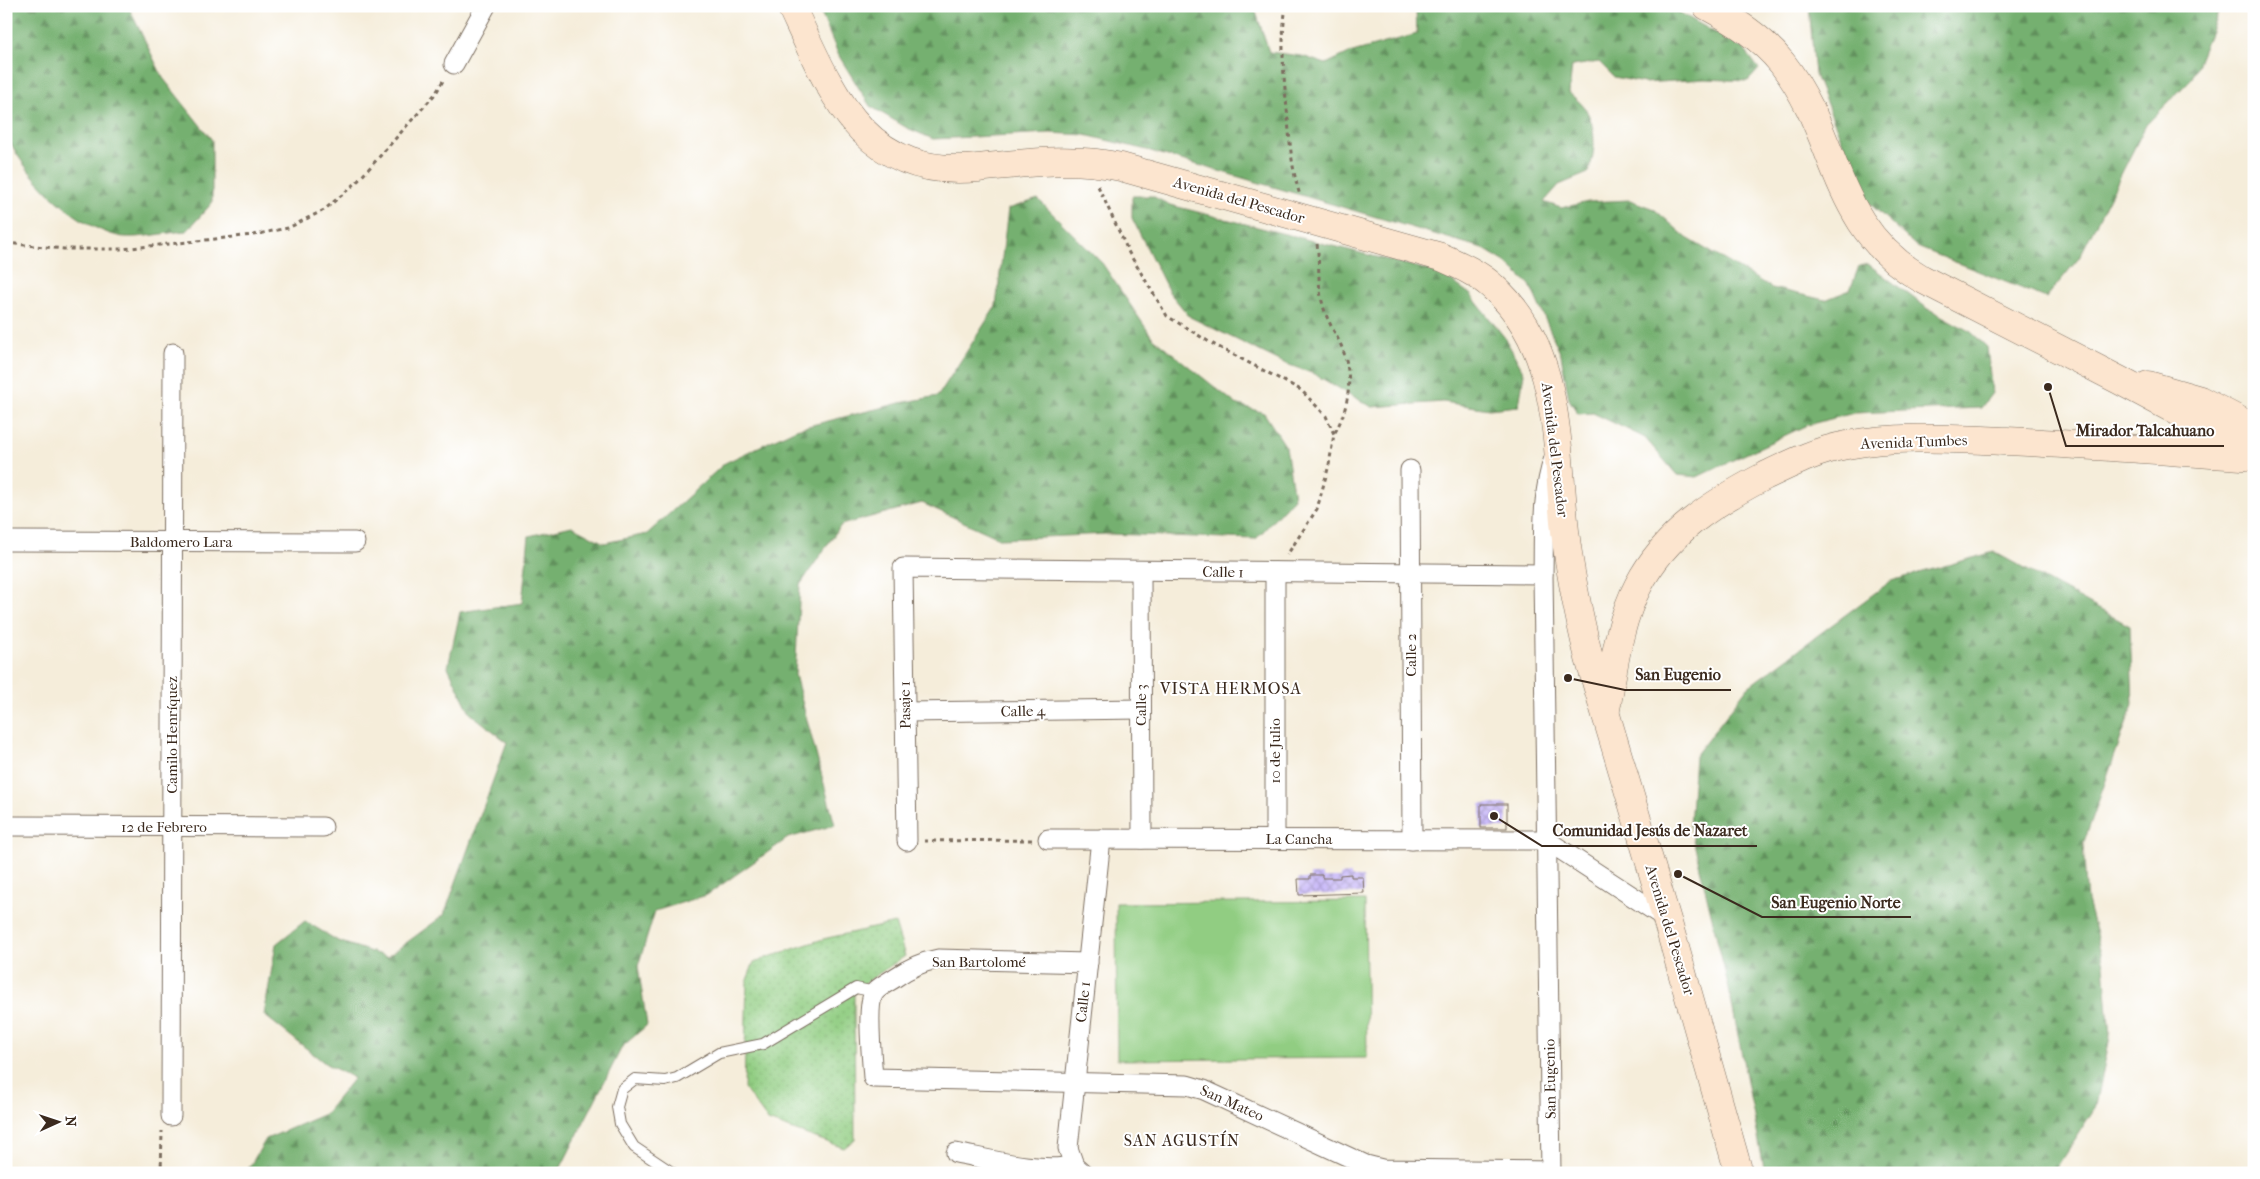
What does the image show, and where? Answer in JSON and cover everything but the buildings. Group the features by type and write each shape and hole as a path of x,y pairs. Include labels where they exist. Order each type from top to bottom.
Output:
{"main road":[{"name":"Avenida del Pescador","path":"791,6 834,97 859,128 888,151 921,165 958,170 1046,160 1088,161 1121,167 1420,250 1476,274 1494,287 1516,312 1535,345 1550,391 1558,448 1566,533 1580,623 1605,716 1667,919 1739,1173"},
{"path":"1707,6 1754,36 1782,63 1804,100 1853,211 1870,236 1892,260 1922,279 2119,380 2254,453"},
{"path":"2119,380 2143,384 2192,397 2254,428"},
{"name":"Avenida Tumbes","path":"1605,716 1618,646 1628,608 1638,586 1663,549 1677,533 1709,507 1742,488 1809,456 1863,442 1931,439 2043,443 2254,457"}],"street":[{"path":"454,64 486,6"},
{"name":"Camilo Henríquez","path":"171,1116 173,353"},
{"name":"San Eugenio","path":"1551,1172 1543,574 1545,499 1548,476 1558,448"},
{"name":"Calle 2","path":"1410,470 1412,840"},
{"name":"Baldomero Lara","path":"6,541 355,542"},
{"name":"Calle 1","path":"903,568 1543,574"},
{"name":"Pasaje 1","path":"903,568 907,841"},
{"name":"Calle 3","path":"1140,571 1142,839"},
{"name":"10 de Julio","path":"1274,839 1275,572"},
{"name":"Calle 4","path":"905,712 1141,709"},
{"name":"12 de Febrero","path":"6,826 323,828"},
{"name":"La Cancha","path":"1048,839 1546,840"},
{"name":"Calle 1","path":"1079,1169 1068,1148 1101,839"},
{"path":"1546,840 1667,919"},
{"name":"San Bartolomé","path":"876,992 912,967 938,959 1088,963"},
{"name":"San Mateo","path":"876,992 870,1009 873,1078 1178,1084 1196,1087 1366,1165 1382,1169 1551,1172"},
{"path":"956,1153 1044,1168 1079,1169"}],"lane":[{"path":"672,1173 634,1146 620,1124 617,1107 622,1088 635,1080 665,1081 677,1078 719,1053 763,1044 856,988 876,992"}],"path":[{"path":"6,243 64,250 122,249 253,236 300,223 335,202 371,169 436,93 454,64"},
{"path":"1088,161 1129,254 1166,316 1205,340 1302,390 1326,416 1334,434 1329,466 1317,509 1275,572"},
{"path":"907,841 1048,839"},
{"path":"161,1173 162,1137"}],"green space":[{"path":"6,6 128,6 163,78 212,140 212,203 187,231 125,237 102,231 85,222 51,196 23,164 6,132"},
{"path":"818,6 1254,6 1269,52 1302,56 1326,64 1349,53 1417,34 1416,10 1402,6 1668,6 1744,49 1759,69 1748,81 1705,79 1644,83 1614,77 1599,62 1572,66 1569,93 1584,107 1591,122 1594,139 1593,157 1588,173 1559,185 1544,202 1561,208 1588,202 1630,200 1654,209 1687,238 1772,288 1825,300 1850,290 1859,266 1868,264 1927,308 1971,332 1987,347 1992,393 1981,408 1854,413 1807,425 1697,477 1677,475 1645,438 1593,413 1578,414 1569,399 1561,355 1530,285 1505,262 1482,248 1147,150 1085,135 1050,133 933,139 907,128 870,106 839,56"},
{"path":"1809,6 2221,6 2192,78 2146,125 2079,258 2046,298 1917,247 1866,200 1815,75"},
{"path":"1132,196 1152,196 1170,205 1440,273 1470,294 1505,338 1524,373 1519,406 1489,409 1443,402 1372,407 1314,374 1284,363 1190,317 1169,292 1132,218"},
{"path":"1038,199 1102,263 1152,337 1236,404 1264,413 1286,447 1294,498 1256,539 1108,534 1001,539 922,503 841,525 800,585 795,675 835,825 788,838 707,895 655,911 638,966 647,1025 622,1047 558,1173 246,1173 266,1139 325,1114 354,1078 326,1064 264,1015 276,944 305,921 338,941 387,957 444,915 507,742 470,713 448,667 460,612 522,603 529,536 572,526 604,543 647,534 725,463 796,429 900,403 938,396 996,306 1008,209"},
{"path":"1994,552 2130,626 2133,704 2083,845 2087,901 2104,964 2110,1037 2096,1106 2053,1173 1765,1173 1729,989 1690,826 1695,756 1748,687 1891,581"},
{"path":"1365,901 1367,1058 1117,1060 1116,903"},
{"path":"895,923 905,956 865,983 854,994 855,1139 844,1148 768,1121 744,1088 747,980 754,962 823,939"}],"place":[{"name":"Mirador Talcahuano","path":"2048,387"},
{"name":"San Eugenio","path":"1568,678"},
{"name":"Comunidad Jesús de Nazaret","path":"1494,816"},
{"name":"San Eugenio Norte","path":"1678,874"}],"district":[{"name":"VISTA HERMOSA","path":"1231,688"},
{"name":"SAN AGUSTÍN","path":"1182,1140"}]}
